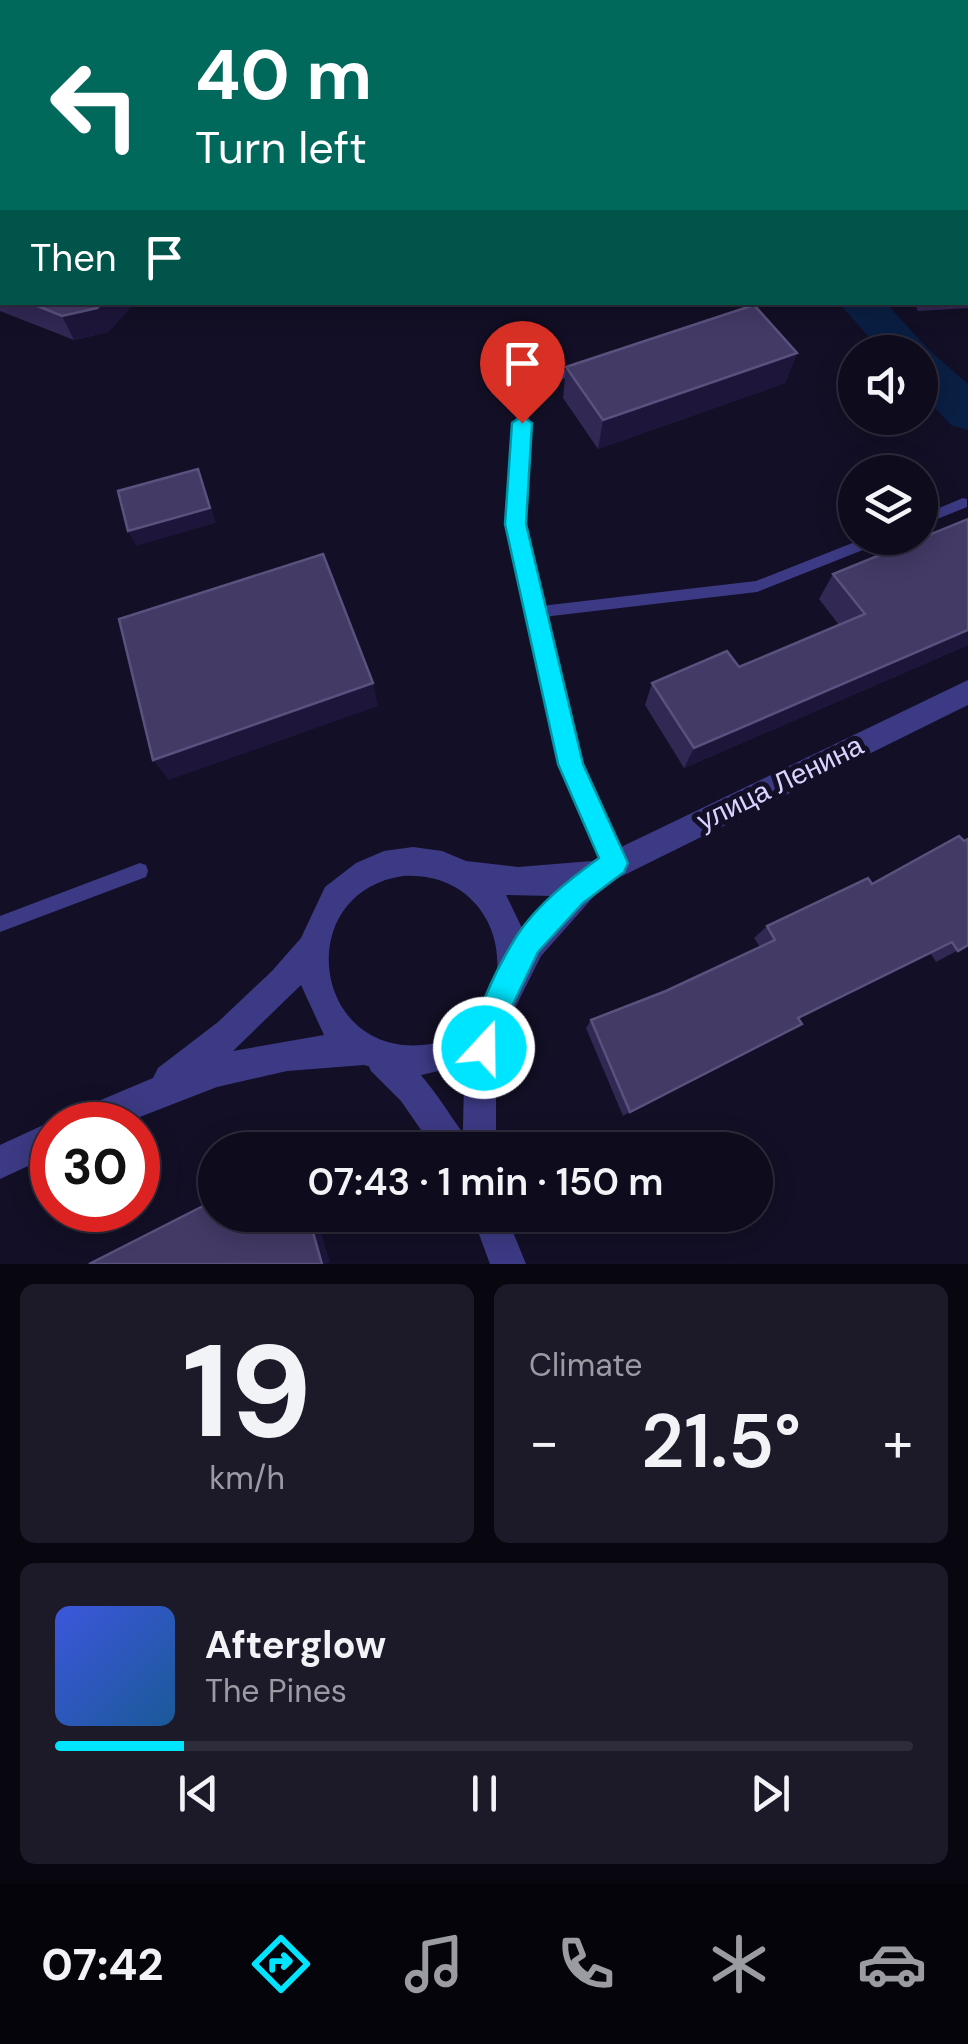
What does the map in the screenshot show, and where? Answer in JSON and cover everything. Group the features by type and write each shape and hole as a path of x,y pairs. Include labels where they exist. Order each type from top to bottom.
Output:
{"street":[{"name":"улица Ленина","path":"604,869 968,692"},
{"path":"442,1132 412,1090 337,1031 321,1004 314,974 316,943 328,912 348,886 374,868 404,859 436,860 512,884 543,884 604,869"},
{"path":"479,1132 480,1087 489,1023 529,942 554,912 604,869"},
{"path":"464,871 488,891 504,918 512,950 508,984"},
{"path":"140,1099 222,1043 262,1008 316,943"},
{"path":"133,1102 263,1057 311,1049 411,1063 440,1058 468,1044 489,1023"},
{"path":"0,1162 30,1148"},
{"path":"496,1232 508,1264"}],"lane":[{"path":"599,364 525,385 515,524 571,764 604,869"},
{"path":"938,513 963,503"},
{"path":"536,612 757,586 838,554"},
{"path":"0,924 140,871"}],"building":[{"path":"35,305 100,305 97,308 62,316"},
{"path":"754,305 797,353 603,420 566,367"},
{"path":"198,469 210,508 128,531 118,491"},
{"path":"968,519 968,630 694,748 652,683 727,651 739,667 865,614 833,574 880,555 938,555 938,531"},
{"path":"323,554 373,683 153,760 119,619"},
{"path":"959,836 964,841 968,839 968,945 958,951 952,942 798,1018 802,1024 630,1112 591,1020 666,991 775,940 767,926 868,878 872,884"},
{"path":"198,1209 198,1232 313,1232 322,1264 89,1264 152,1232 160,1232 160,1228"}],"waterway":[{"path":"862,305 891,335"},
{"path":"938,382 968,413"}],"route":[{"path":"484,1048 489,1023 529,942 554,912 594,875 614,863 571,764 515,524 522,423"}]}
